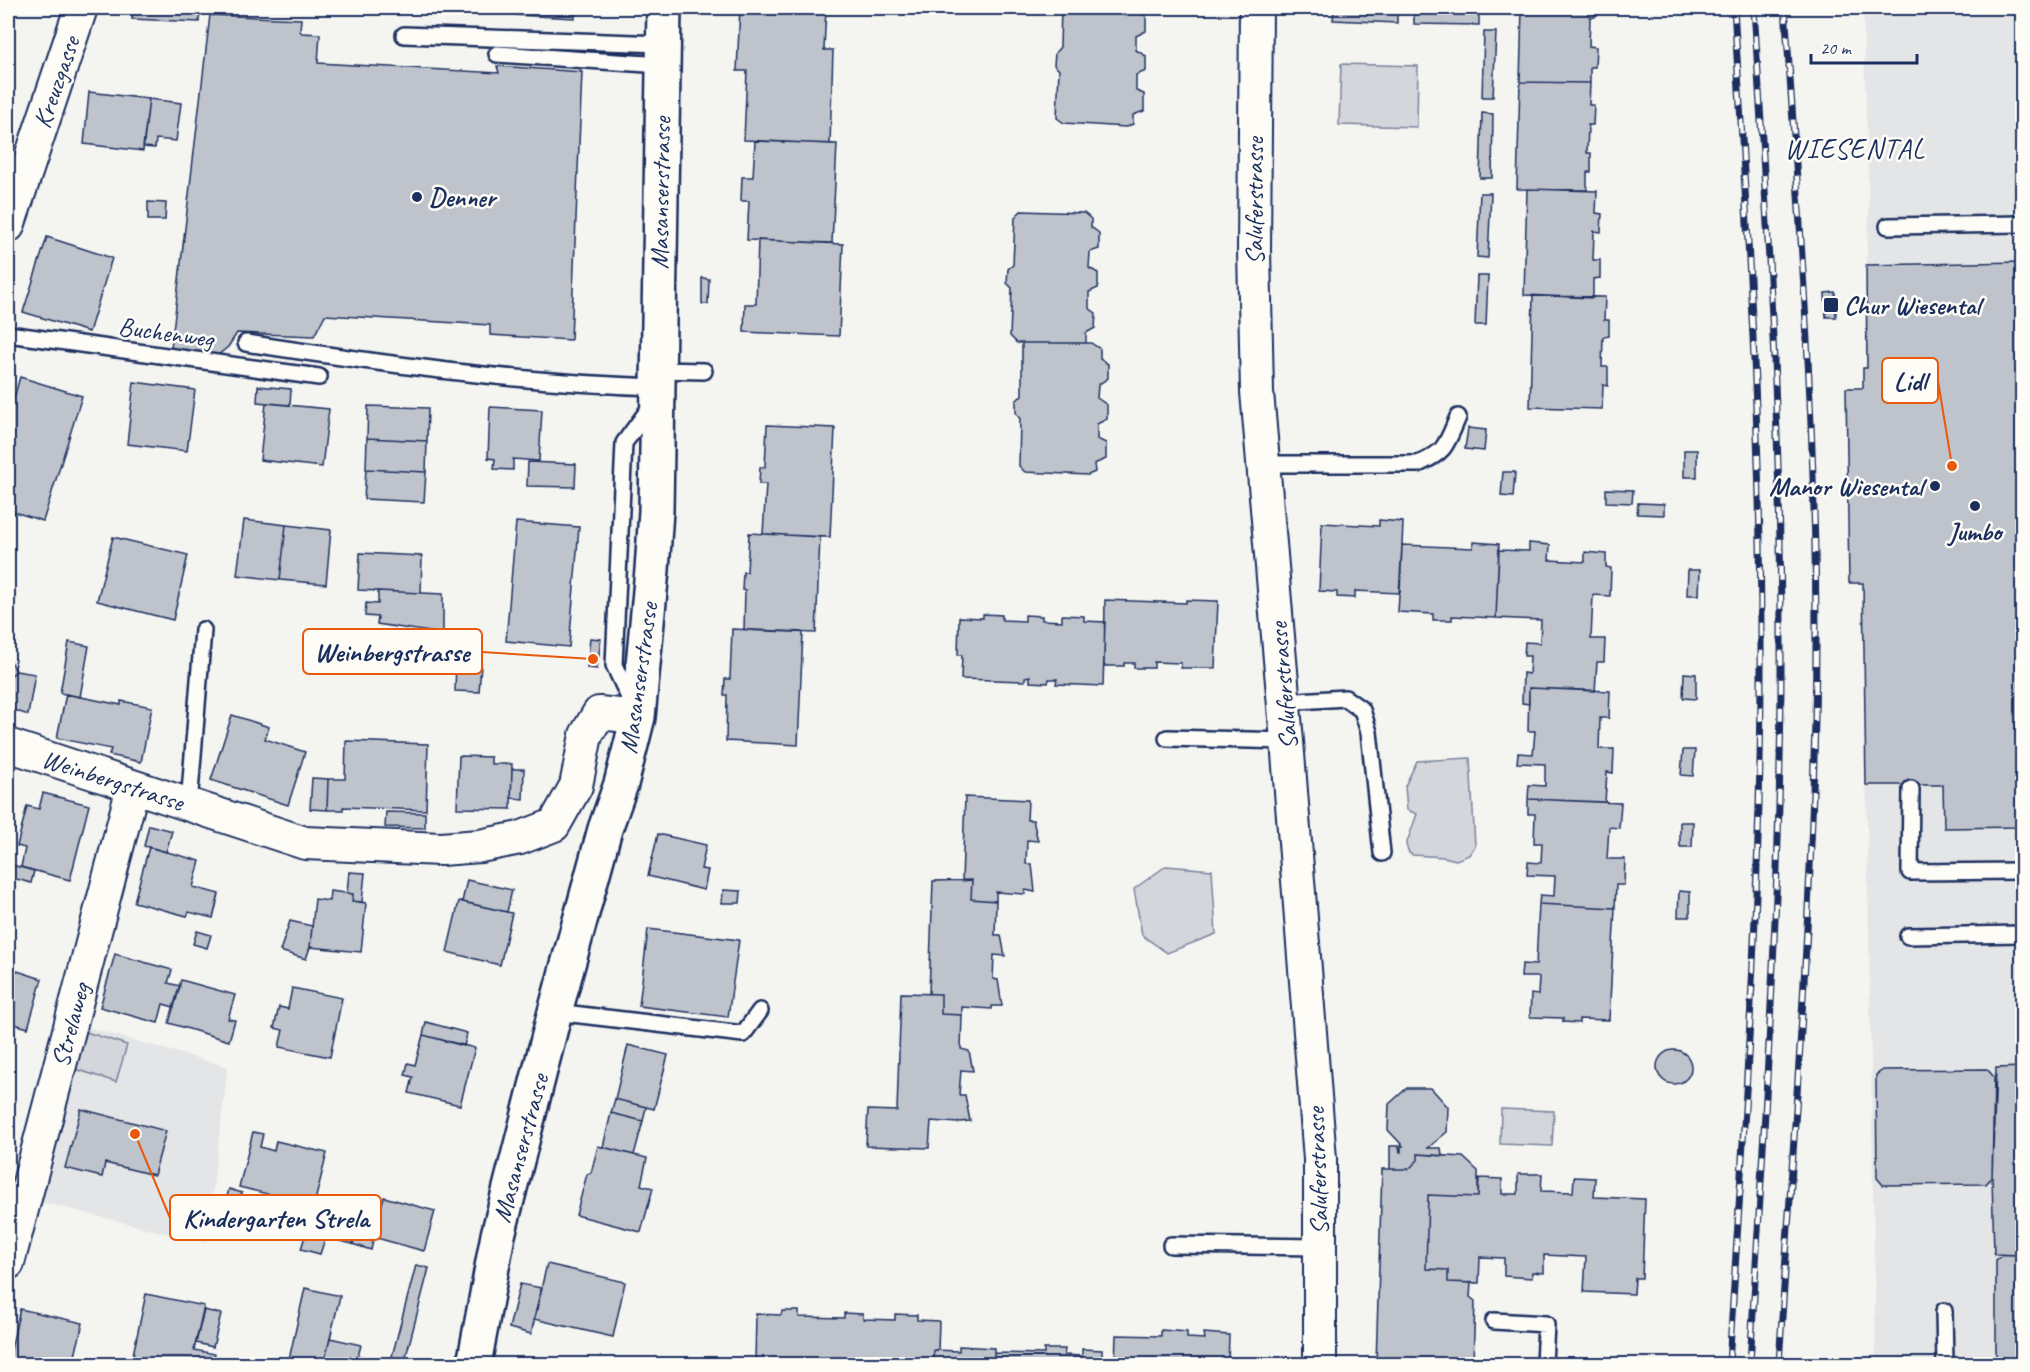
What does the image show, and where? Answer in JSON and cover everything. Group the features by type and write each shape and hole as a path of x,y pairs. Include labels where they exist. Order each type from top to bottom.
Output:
{"main road":[{"name":"Masanserstrasse","path":"474,1365 498,1235 555,1012 638,717 656,511 664,8"}],"street":[{"name":"Kreuzgasse","path":"8,226 81,8"},
{"name":"Saluferstrasse","path":"1256,8 1254,250 1257,392 1320,1159 1320,1365"},
{"name":"Weinbergstrasse","path":"8,746 304,843 441,849 480,846 520,838 554,825 576,786 586,735 599,713 638,717"},
{"name":"Strelaweg","path":"8,1263 134,787"}],"lane":[{"path":"404,35 663,55"},
{"path":"497,54 663,55"},
{"path":"1888,226 2022,224"},
{"name":"Buchenweg","path":"8,334 319,377"},
{"path":"246,343 471,374 615,386 658,385 704,371"},
{"path":"1263,464 1418,464 1434,457 1445,447 1458,417"},
{"path":"189,805 203,630"},
{"path":"1283,702 1345,698 1362,710 1369,732 1382,853"},
{"path":"1167,738 1287,741"},
{"path":"1911,789 1910,872 2022,871"},
{"path":"1908,936 2022,934"},
{"path":"555,1012 743,1034 760,1011"},
{"path":"1171,1245 1320,1247"},
{"path":"1944,1311 1945,1365"},
{"path":"1494,1320 1546,1324 1544,1365"}],"shaded area":[{"path":"1863,8 2022,8 2022,1364 1876,1364 1863,583 1849,583 1846,388 1863,388 1863,368 1867,367 1866,265 1869,213"},
{"path":"1341,64 1418,66 1417,127 1339,125"},
{"path":"1470,758 1475,846 1469,855 1456,860 1409,853 1406,845 1417,814 1407,810 1405,786 1417,761"},
{"path":"1166,866 1212,870 1216,934 1167,953 1142,935 1134,889"},
{"path":"80,1025 228,1067 206,1243 33,1200"},
{"path":"83,1031 127,1045 116,1082 72,1068"},
{"path":"1501,1109 1554,1111 1552,1146 1500,1144"}],"building":[{"path":"133,8 200,8 199,22 132,19"},
{"path":"352,8 463,8 463,13 352,10"},
{"path":"517,8 576,8 575,18 516,15"},
{"path":"740,8 826,8 824,50 833,50 830,144 744,140 747,71 737,71"},
{"path":"1061,8 1138,8 1138,11 1146,16 1146,31 1136,36 1136,50 1146,56 1146,71 1136,75 1136,91 1144,94 1144,111 1133,115 1133,124 1126,127 1064,123 1057,118 1059,70 1054,65 1055,53 1060,47"},
{"path":"1522,8 1595,8 1595,17 1590,17 1589,46 1596,47 1595,67 1590,67 1590,83 1520,82"},
{"path":"1334,10 1397,13 1397,23 1333,20"},
{"path":"1414,13 1479,15 1479,25 1414,24"},
{"path":"210,15 301,19 300,31 302,33 320,34 318,63 499,73 497,66 582,72 571,340 490,335 490,325 325,315 314,336 237,333 228,347 218,355 171,348"},
{"path":"1484,32 1496,32 1493,97 1482,97"},
{"path":"1520,82 1590,83 1589,105 1594,105 1593,125 1588,125 1587,153 1591,153 1591,172 1587,172 1587,190 1517,189"},
{"path":"89,92 149,99 143,151 84,144"},
{"path":"149,99 181,103 176,141 156,139 155,148 143,147"},
{"path":"1482,113 1493,114 1492,178 1480,178"},
{"path":"755,141 837,144 832,243 747,240 749,201 741,201 742,177 753,177"},
{"path":"1527,189 1597,191 1596,213 1602,214 1601,232 1594,231 1593,260 1600,260 1600,278 1593,279 1593,298 1524,295"},
{"path":"1480,193 1491,193 1488,258 1477,257"},
{"path":"148,202 166,203 165,220 148,220"},
{"path":"1021,211 1084,213 1091,219 1091,227 1099,233 1099,249 1090,252 1089,268 1098,273 1098,288 1089,292 1089,308 1096,313 1095,328 1086,333 1086,343 1017,343 1010,336 1012,288 1007,283 1008,269 1013,265 1015,217"},
{"path":"47,237 112,258 89,332 23,312"},
{"path":"758,240 843,244 839,336 744,332 745,304 756,304"},
{"name":"Manor Wiesental","path":"2022,262 2022,827 1944,828 1943,785 1866,785 1863,583 1849,583 1846,388 1863,388 1863,368 1867,368 1866,265"},
{"path":"1477,276 1488,276 1486,325 1475,325"},
{"path":"702,278 709,279 708,304 702,304"},
{"path":"1835,292 1836,317 1826,317 1825,293"},
{"path":"1533,296 1605,297 1604,320 1609,320 1609,336 1603,337 1602,367 1608,367 1608,386 1603,385 1602,409 1530,407"},
{"path":"1022,343 1091,343 1100,349 1100,359 1108,364 1108,378 1098,385 1097,398 1107,405 1107,419 1097,424 1097,439 1106,443 1106,459 1094,464 1095,472 1088,475 1025,472 1019,466 1020,419 1016,413 1016,401 1022,395"},
{"path":"20,377 82,396 43,521 8,510 8,419"},
{"path":"134,382 195,390 187,451 127,444"},
{"path":"258,386 291,389 290,405 257,402"},
{"path":"266,403 329,409 322,467 260,460"},
{"path":"368,406 428,408 427,441 367,438"},
{"path":"490,407 542,410 539,461 513,459 513,470 494,469 495,459 488,458"},
{"path":"767,425 835,428 830,537 763,534 766,484 759,484 760,467 765,467"},
{"path":"1468,428 1486,430 1484,451 1465,449"},
{"path":"367,438 427,441 426,472 366,469"},
{"path":"1684,450 1697,450 1697,477 1684,477"},
{"path":"528,462 576,464 575,487 527,486"},
{"path":"366,469 426,472 424,502 364,499"},
{"path":"1503,472 1515,472 1513,497 1501,496"},
{"path":"1606,489 1633,490 1632,503 1606,502"},
{"path":"1638,503 1664,504 1664,515 1637,514"},
{"path":"244,520 286,525 280,580 237,575"},
{"path":"1379,520 1403,522 1400,593 1355,591 1355,598 1337,597 1337,592 1319,591 1322,523 1379,526"},
{"path":"516,522 579,527 569,647 506,641"},
{"path":"286,525 331,530 326,584 280,580"},
{"path":"749,533 820,537 816,633 744,630 745,590 742,590 743,572 747,572"},
{"path":"113,537 188,555 173,620 97,601"},
{"path":"1473,542 1499,544 1496,618 1452,616 1452,620 1433,620 1433,614 1398,612 1402,545 1473,548"},
{"path":"1529,543 1550,545 1549,560 1585,562 1585,552 1606,554 1606,567 1611,568 1610,596 1593,595 1591,639 1605,639 1604,662 1597,662 1595,691 1529,688 1529,704 1522,703 1523,673 1529,674 1530,656 1524,656 1525,642 1540,643 1541,620 1496,618 1499,550 1529,551"},
{"path":"360,553 422,556 421,593 358,590"},
{"path":"1688,570 1700,570 1699,595 1687,595"},
{"path":"378,591 443,594 443,634 377,624 378,617 365,616 366,603 378,604"},
{"path":"1105,600 1186,603 1186,600 1218,601 1215,668 1181,668 1181,663 1154,662 1154,668 1134,668 1134,663 1124,663 1124,666 1104,666"},
{"path":"983,614 1002,615 1002,620 1025,621 1025,615 1042,616 1042,620 1062,621 1062,615 1084,616 1084,621 1105,622 1103,686 1056,684 1057,679 1049,679 1048,683 1030,682 1030,676 1025,677 1025,681 961,679 962,655 958,655 959,617 983,618"},
{"path":"732,629 803,632 798,745 726,741 727,695 724,695 725,679 730,679"},
{"path":"590,638 601,639 597,669 587,668"},
{"path":"69,642 89,646 80,697 60,693"},
{"path":"8,656 16,671 8,678"},
{"path":"456,662 481,664 479,692 455,691"},
{"path":"16,671 35,674 28,715 8,708 8,678"},
{"path":"1684,673 1696,674 1696,699 1683,698"},
{"path":"1529,688 1610,691 1609,718 1600,718 1599,749 1614,749 1613,773 1607,772 1605,802 1528,799 1529,785 1545,786 1545,764 1517,763 1518,753 1533,754 1535,731 1528,731"},
{"path":"66,694 121,705 121,701 152,707 141,762 109,755 111,749 57,738"},
{"path":"232,715 269,727 265,739 305,752 288,805 211,780"},
{"path":"346,741 428,744 426,810 343,807 343,810 327,810 328,779 345,779"},
{"path":"1683,750 1695,750 1693,776 1681,775"},
{"path":"459,756 491,757 491,764 512,764 511,809 457,808"},
{"path":"512,769 524,769 523,799 511,798"},
{"path":"312,778 328,779 327,810 310,809"},
{"path":"43,793 89,805 70,880 21,867 25,848 17,846 27,806 39,809"},
{"path":"965,797 1028,800 1027,820 1033,820 1038,841 1027,840 1026,864 1032,864 1035,892 1025,890 1025,894 996,892 996,901 971,899 972,880 962,881"},
{"path":"1528,799 1621,803 1619,828 1609,827 1607,859 1625,859 1624,885 1616,885 1615,908 1539,904 1540,895 1554,896 1555,876 1527,875 1528,862 1541,863 1542,843 1534,843 1535,814 1528,814"},
{"path":"386,812 425,813 425,828 385,827"},
{"path":"1680,822 1693,822 1692,847 1680,847"},
{"path":"149,825 172,831 166,852 144,846"},
{"path":"658,834 706,845 701,869 708,870 704,890 648,876"},
{"path":"149,847 200,861 193,887 219,894 213,918 189,912 187,916 134,902"},
{"path":"12,865 34,871 31,883 9,877"},
{"path":"349,872 365,873 362,902 352,901 353,894 347,893"},
{"path":"467,880 512,890 507,912 462,902"},
{"path":"972,880 971,899 996,901 995,935 1001,935 1005,956 994,955 993,979 998,980 1002,1006 992,1006 992,1009 962,1007 962,1015 941,1014 941,994 929,994 933,881"},
{"path":"723,890 741,891 740,903 722,903"},
{"path":"330,891 353,894 352,901 366,903 361,952 310,947 315,899 329,901"},
{"path":"1679,891 1690,892 1690,917 1678,917"},
{"path":"459,901 512,913 500,965 447,952"},
{"path":"1539,904 1615,908 1609,1020 1579,1019 1579,1023 1563,1022 1563,1018 1530,1017 1531,994 1538,995 1539,977 1521,977 1522,964 1536,965"},
{"path":"290,921 312,926 306,959 280,951"},
{"path":"648,929 739,940 728,1017 639,1006"},
{"path":"197,931 211,935 207,948 193,944"},
{"path":"115,954 172,970 168,983 180,986 174,1007 163,1004 158,1023 100,1007"},
{"path":"8,968 42,979 28,1028 8,1022"},
{"path":"181,980 235,995 228,1019 235,1020 229,1041 169,1023"},
{"path":"292,988 342,998 330,1057 279,1047 283,1030 274,1028 279,1007 288,1009"},
{"path":"901,993 941,994 941,1014 962,1015 961,1049 969,1051 973,1071 961,1070 959,1095 965,1095 970,1121 958,1123 931,1121 929,1148 866,1146 868,1110 897,1111"},
{"path":"426,1022 467,1033 464,1046 423,1035"},
{"path":"423,1035 475,1048 460,1105 409,1093 413,1077 405,1075 408,1063 415,1065"},
{"path":"628,1045 668,1055 654,1109 615,1099"},
{"path":"1674,1050 1686,1055 1691,1067 1686,1079 1674,1084 1662,1079 1657,1067 1662,1055"},
{"path":"2022,1067 2022,1255 1994,1254 1992,1177 1996,1068"},
{"path":"1987,1069 1994,1077 1992,1177 1986,1184 1883,1185 1877,1178 1876,1075 1883,1070"},
{"path":"1407,1088 1431,1088 1448,1107 1447,1132 1428,1148 1441,1148 1442,1156 1418,1154 1418,1160 1409,1169 1390,1169 1390,1146 1399,1146 1401,1152 1401,1146 1403,1146 1388,1130 1389,1104"},
{"path":"615,1099 646,1107 643,1121 611,1113"},
{"path":"81,1109 166,1131 154,1175 105,1163 102,1177 65,1168"},
{"path":"611,1113 643,1121 634,1155 603,1147"},
{"path":"253,1132 263,1134 260,1147 274,1151 276,1141 327,1153 310,1221 276,1213 280,1197 239,1187"},
{"path":"598,1146 647,1158 641,1185 653,1188 641,1232 576,1215 587,1174 591,1173"},
{"path":"1418,1154 1463,1157 1478,1171 1478,1197 1428,1195 1426,1269 1448,1270 1448,1282 1471,1283 1470,1297 1475,1301 1473,1364 1376,1364 1382,1169 1409,1169 1418,1160"},
{"path":"1518,1174 1542,1174 1541,1191 1573,1192 1574,1177 1595,1178 1594,1197 1645,1199 1642,1278 1635,1278 1634,1294 1584,1292 1586,1257 1544,1255 1544,1273 1532,1272 1532,1278 1504,1276 1504,1258 1480,1257 1479,1283 1448,1282 1448,1270 1426,1269 1428,1195 1478,1197 1479,1178 1502,1179 1502,1194 1518,1194"},
{"path":"229,1189 242,1193 237,1211 224,1208"},
{"path":"384,1197 435,1211 424,1251 373,1237"},
{"path":"343,1209 361,1214 353,1244 335,1240"},
{"path":"361,1212 378,1216 371,1250 352,1244"},
{"path":"306,1233 325,1239 320,1254 301,1249"},
{"path":"2003,1255 2022,1255 2022,1364 1996,1363 1996,1260"},
{"path":"547,1264 625,1282 613,1337 534,1319"},
{"path":"416,1265 429,1268 404,1364 390,1364"},
{"path":"520,1284 542,1288 531,1334 509,1328"},
{"path":"305,1288 340,1296 324,1364 288,1364"},
{"path":"146,1294 204,1306 194,1350 215,1354 213,1364 131,1364"},
{"path":"20,1309 83,1323 73,1364 8,1363"},
{"path":"204,1310 221,1314 213,1347 196,1343"},
{"path":"782,1311 799,1311 799,1317 844,1318 844,1313 863,1314 863,1319 895,1320 895,1314 917,1315 917,1320 939,1321 938,1350 934,1350 933,1359 916,1359 916,1364 755,1364 756,1314 781,1315"},
{"path":"1161,1330 1187,1332 1187,1338 1205,1339 1204,1333 1229,1335 1228,1364 1115,1364 1116,1335 1161,1336"},
{"path":"330,1338 361,1345 356,1364 324,1364"},
{"path":"959,1346 994,1348 994,1364 916,1364 916,1359 933,1359 934,1350 959,1351"},
{"path":"1044,1349 1065,1349 1064,1355 1082,1356 1082,1349 1102,1350 1102,1357 1115,1357 1115,1364 994,1364 994,1353 1044,1354"}],"railway":[{"path":"1729,1364 1746,1094 1761,732 1759,483 1734,8"},
{"path":"1750,1364 1775,913 1781,732 1779,483 1754,8"},
{"path":"1779,1364 1808,913 1816,642 1810,404 1785,8"}],"place":[{"name":"Denner","path":"417,197"},
{"name":"Chur Wiesental","path":"1831,305"},
{"name":"Lidl","path":"1952,466"},
{"name":"Manor Wiesental","path":"1935,486"},
{"name":"Jumbo","path":"1975,506"},
{"name":"Weinbergstrasse","path":"593,659"},
{"name":"Kindergarten Strela","path":"135,1134"}],"district":[{"name":"WIESENTAL","path":"1855,148"}]}
